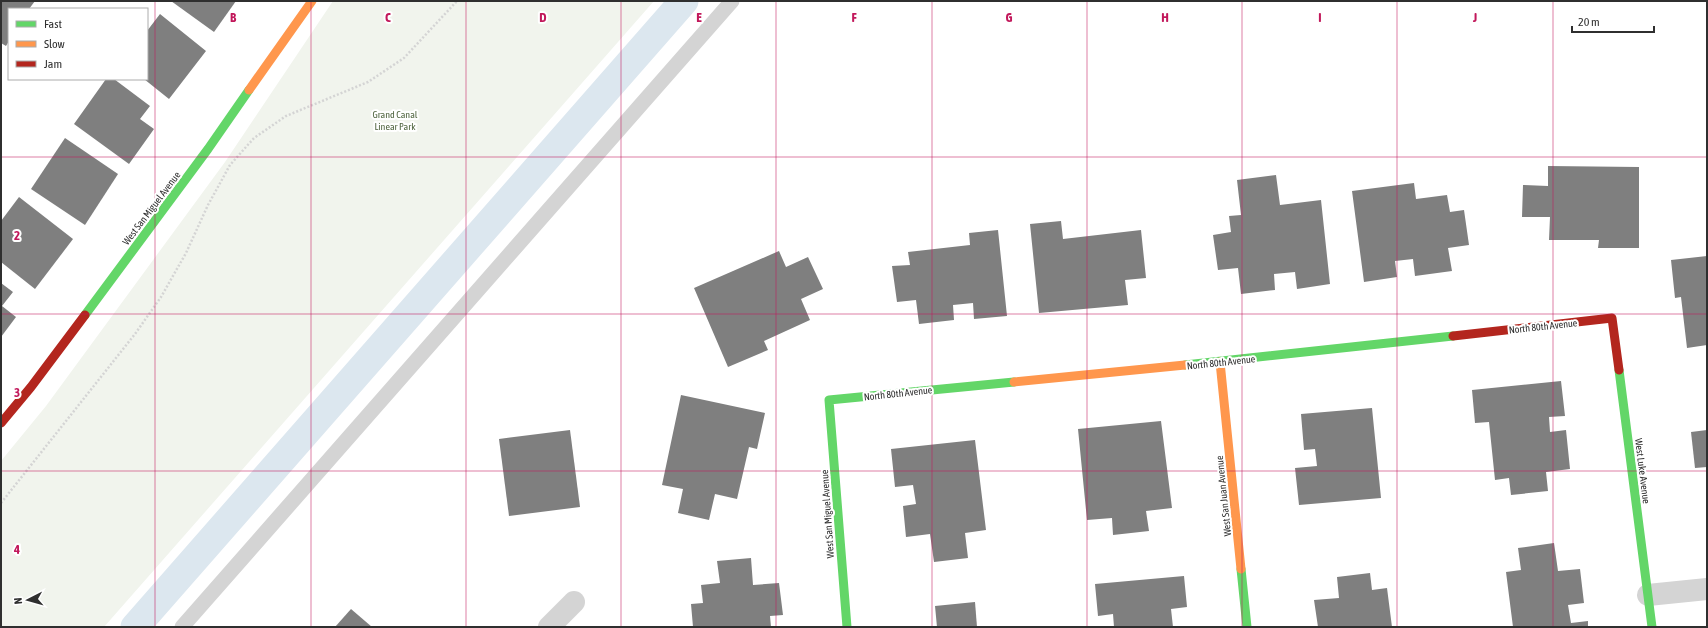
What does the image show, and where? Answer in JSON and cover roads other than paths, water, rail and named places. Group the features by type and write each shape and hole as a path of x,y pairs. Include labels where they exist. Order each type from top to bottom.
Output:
{"street":[{"name":"West San Miguel Avenue","path":"1,423 208,150 312,1"},
{"name":"North 80th Avenue","path":"829,400 1220,362 1612,318"},
{"name":"West Luke Avenue","path":"1612,318 1652,627"},
{"name":"West San Juan Avenue","path":"1220,362 1247,627"},
{"name":"West San Miguel Avenue","path":"829,400 847,627"},
{"path":"1648,595 1707,589"},
{"path":"549,627 574,602"}],"lane":[{"path":"182,627 732,1"}],"waterway":[{"path":"135,627 684,1"}],"park label":[{"name":"Grand Canal Linear Park","path":"395,120"}]}
